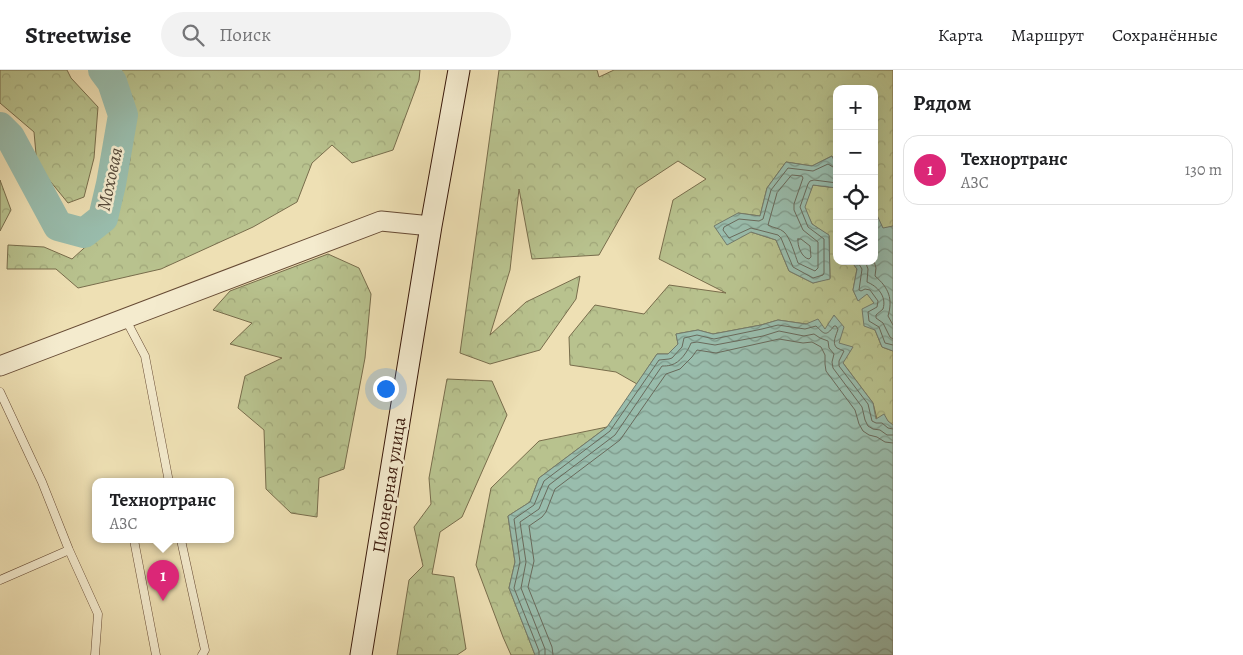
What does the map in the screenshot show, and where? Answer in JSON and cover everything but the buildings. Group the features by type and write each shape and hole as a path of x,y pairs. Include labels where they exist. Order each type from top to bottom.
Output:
{"main road":[{"name":"Пионерная улица","path":"361,655 431,226 460,70"}],"street":[{"path":"0,366 381,222 431,226"}],"lane":[{"path":"125,318 145,356 168,478"},
{"path":"0,392 42,482 69,550 98,614 94,655"},
{"path":"135,543 156,655"},
{"path":"182,543 205,650 202,655"},
{"path":"0,580 69,550"}],"green space":[{"path":"0,70 67,70 71,78 98,107 94,158 84,197 68,203 37,165 34,132 0,103"},
{"path":"117,70 420,70 419,80 393,150 352,163 332,145 312,163 297,202 253,227 161,269 78,288 56,269 7,269 8,245 44,247 72,259 114,221 130,160 132,96"},
{"path":"499,70 597,70 599,77 614,70 893,70 893,226 883,229 878,220 878,85 833,85 833,158 832,156 812,166 786,162 767,188 760,216 738,213 751,232 776,240 789,271 813,283 830,278 829,236 812,224 804,207 813,185 833,188 833,265 854,265 857,269 853,290 858,300 867,293 874,303 875,330 882,347 893,351 893,425 877,419 873,403 843,363 839,343 825,329 806,324 778,320 713,334 698,330 676,334 678,344 668,354 657,354 637,384 616,372 570,365 569,337 595,305 644,314 669,285 726,293 659,259 673,200 706,179 678,161 637,188 599,255 532,259 519,189 510,270 490,335 526,302 580,276 576,299 540,350 490,364 460,353"},
{"path":"0,180 11,210 0,231"},
{"path":"328,254 359,268 371,294 365,358 344,469 319,478 317,517 291,513 266,489 264,430 238,408 245,376 282,358 230,344 252,323 213,310 230,291"},
{"path":"447,379 492,381 507,415 462,517 440,532 432,574 454,577 466,649 457,655 397,655 409,580 423,566 414,527 431,504 429,478"},
{"path":"607,427 539,478 530,502 508,516 515,562 509,588 535,655 511,655 476,565 491,488 539,441"}],"water":[{"path":"832,156 833,158 833,188 813,185 805,207 812,224 829,235 830,279 813,283 789,271 776,240 751,232 727,245 714,226 738,213 760,216 767,188 786,162 812,166"},
{"path":"878,217 883,228 893,226 893,351 882,347 875,330 864,326 862,309 874,303 867,294 858,301 853,290 857,269 854,265 878,265"},
{"path":"834,315 844,327 839,343 853,347 843,363 873,403 876,419 884,414 893,425 893,655 535,655 509,588 515,562 508,516 530,502 539,478 607,427 657,354 668,354 678,344 676,334 698,330 713,334 778,320 806,324 818,319 825,329"}],"waterway":[{"name":"Моховая","path":"0,127 10,137 58,226 84,233 103,218 123,115 112,82 103,70"}],"place":[{"name":"Технортранс","path":"163,601"}]}
